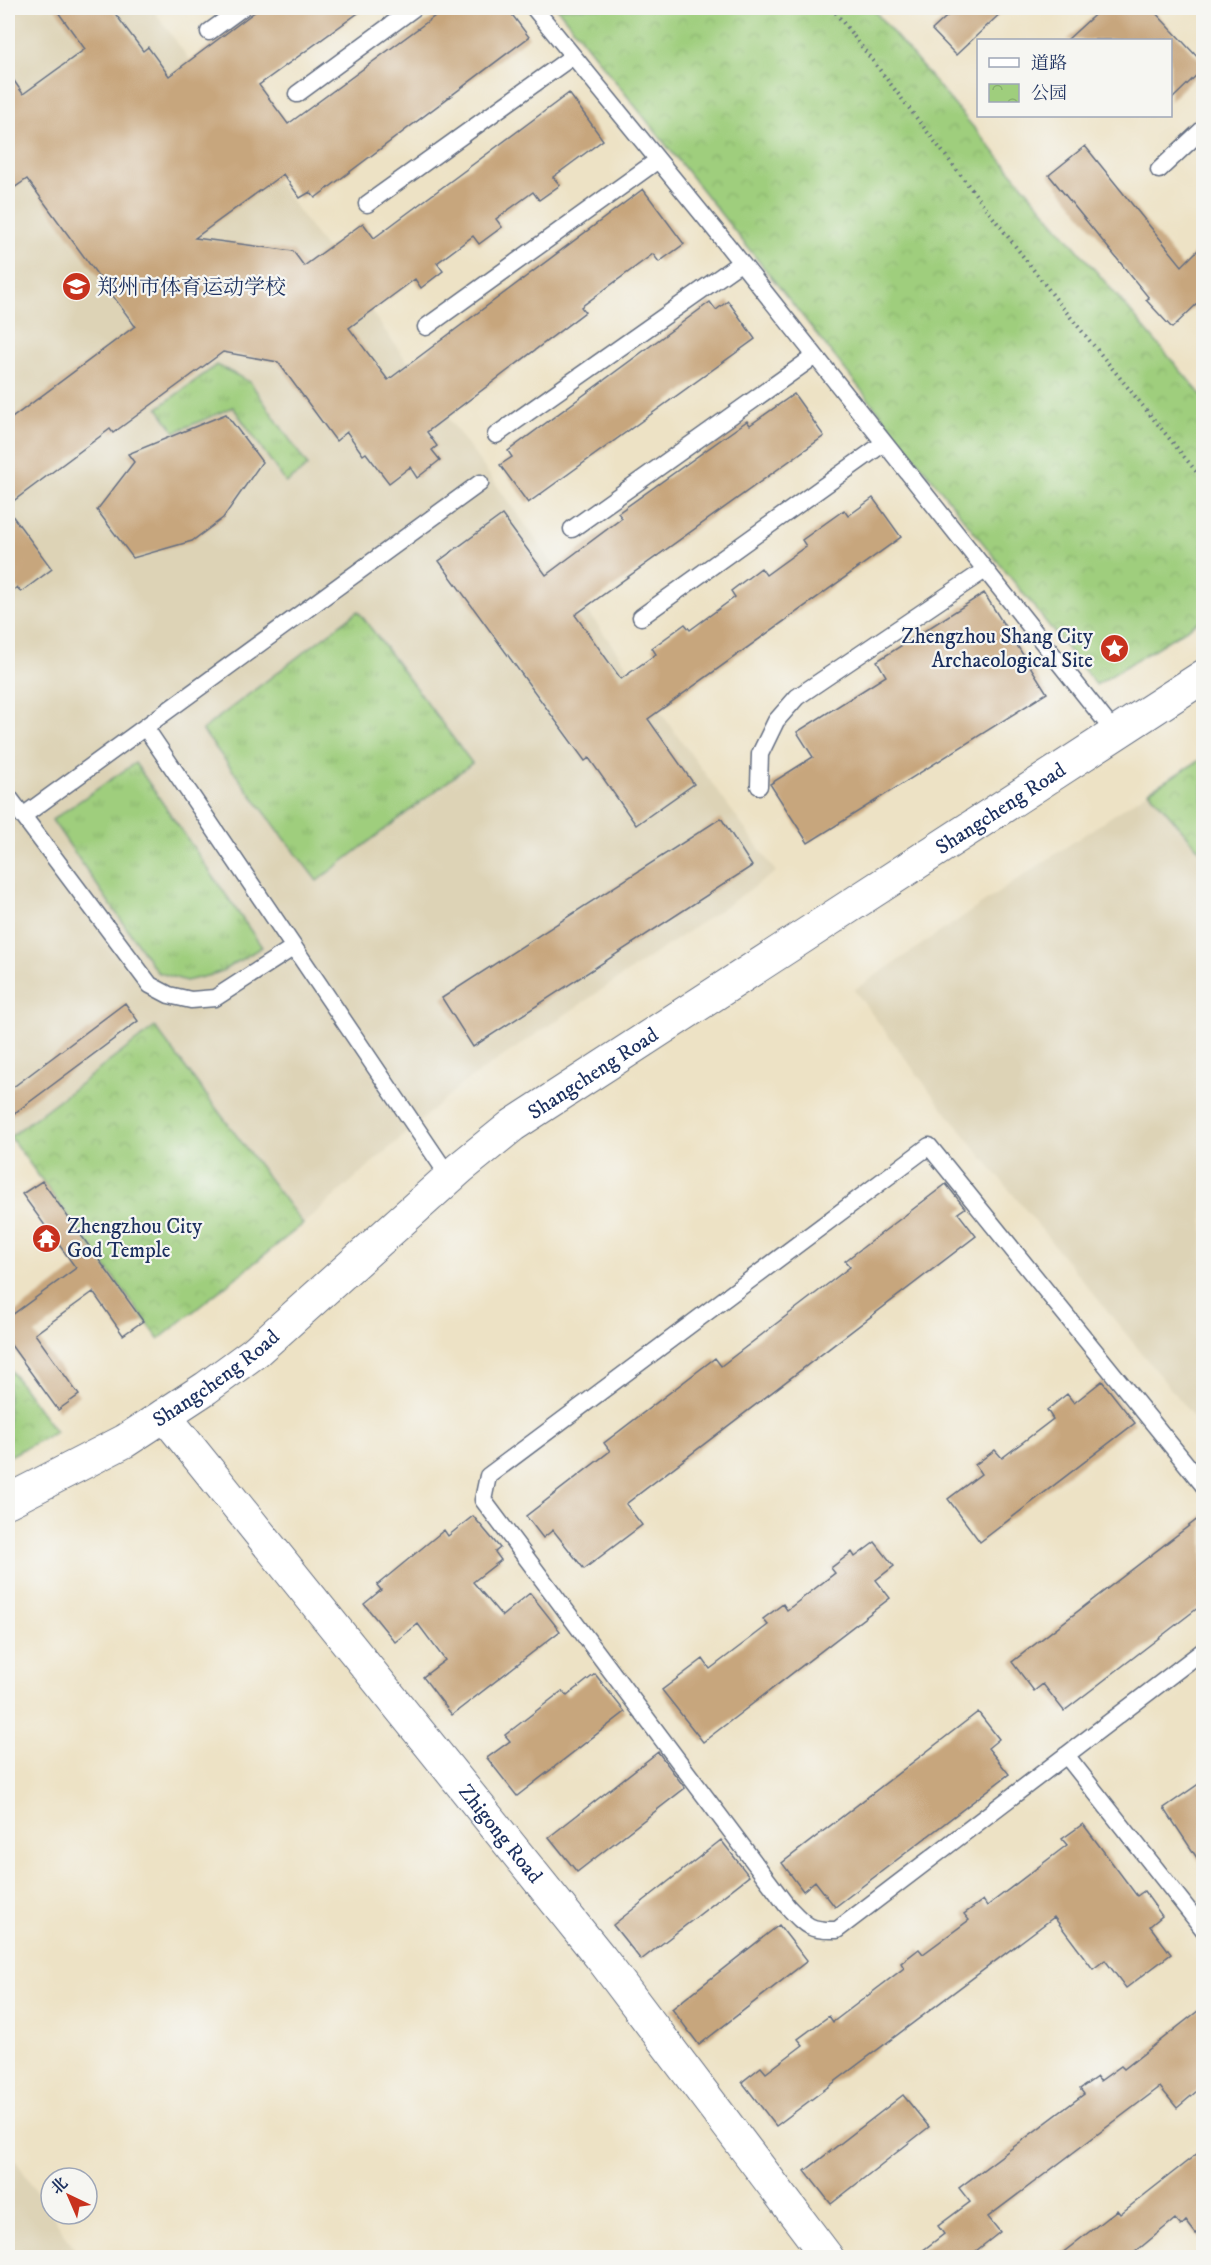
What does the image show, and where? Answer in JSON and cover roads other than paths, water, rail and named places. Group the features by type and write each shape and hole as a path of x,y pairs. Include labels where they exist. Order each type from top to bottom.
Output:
{"street":[{"name":"Shangcheng Road","path":"8,1501 125,1441 255,1352 450,1178 513,1125 1203,676"},
{"name":"Zhigong Road","path":"164,1415 601,1958 828,2258"}],"lane":[{"path":"209,32 242,8"},
{"path":"297,94 414,8"},
{"path":"534,8 1115,733"},
{"path":"367,204 573,56"},
{"path":"1159,170 1203,128"},
{"path":"426,327 658,160"},
{"path":"496,435 740,263"},
{"path":"572,529 815,356"},
{"path":"640,617 884,443"},
{"path":"22,816 480,483"},
{"path":"759,786 760,754 776,721 797,697 985,570"},
{"path":"145,727 450,1178"},
{"path":"8,796 150,985 169,995 191,1000 215,999 294,947"},
{"path":"1203,1486 929,1146 488,1476 483,1500 787,1906 804,1923 818,1930 837,1930 1203,1650"},
{"path":"1066,1755 1203,1930"}],"place":[{"name":"郑州市体育运动学校","path":"76,287"},
{"name":"Zhengzhou Shang City Archaeological Site","path":"1114,648"},
{"name":"Zhengzhou City God Temple","path":"46,1238"}]}
